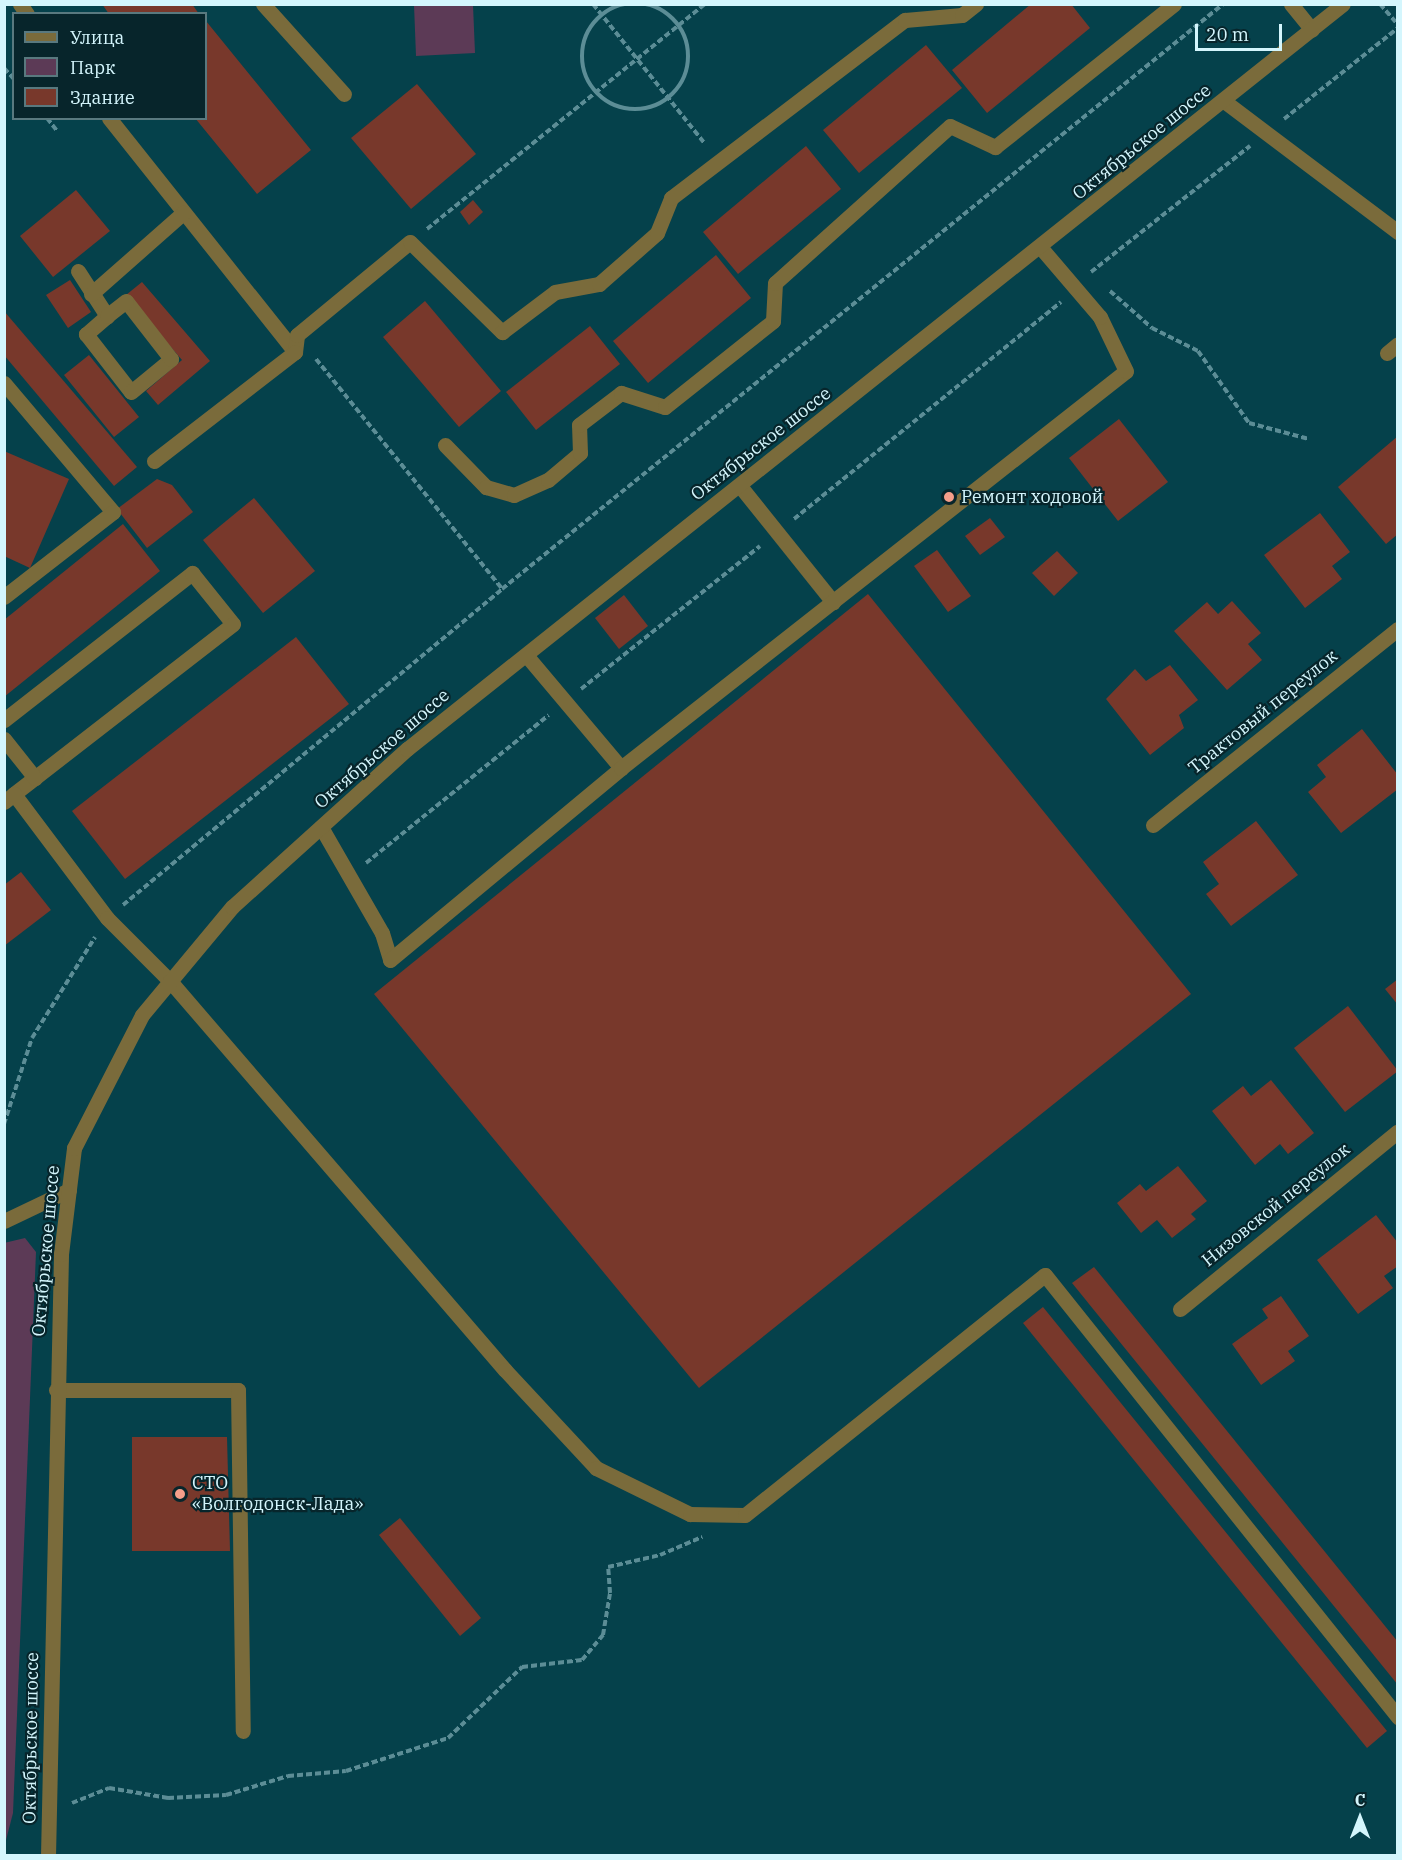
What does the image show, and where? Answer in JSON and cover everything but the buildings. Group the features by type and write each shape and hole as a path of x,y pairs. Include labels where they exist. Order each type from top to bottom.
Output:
{"street":[{"path":"263,4 344,94"},
{"path":"154,461 295,352 297,335 410,242 502,332 555,292 599,284 657,233 671,198 905,20 962,15 976,4"},
{"path":"445,445 486,487 514,495 548,480 580,453 579,425 621,393 665,407 773,321 775,282 950,126 995,147 1174,4"},
{"path":"1292,4 1312,30"},
{"name":"Октябрьское шоссе","path":"48,1856 56,1390 61,1254 75,1148 142,1015 232,907 407,749 1041,248 1343,4"},
{"path":"1224,101 1398,232"},
{"path":"111,120 295,352"},
{"path":"91,294 183,213"},
{"path":"321,827 382,933 390,960 621,768 1126,371 1100,317 1041,248"},
{"path":"78,271 107,316"},
{"path":"126,302 171,359 131,392 86,334 107,316 126,302"},
{"path":"4,383 113,512 4,597"},
{"path":"740,486 833,602"},
{"path":"4,720 192,573 233,624 9,798 107,918 170,981 505,1370 596,1468 690,1514 746,1515 1045,1275 1398,1716"},
{"name":"Трактовый переулок","path":"1153,825 1398,629"},
{"path":"526,655 621,768"},
{"path":"4,739 35,778"},
{"name":"Низовской переулок","path":"1180,1309 1398,1131"},
{"path":"4,1221 69,1190"},
{"path":"56,1390 238,1390 243,1731"}],"path":[{"path":"593,4 719,162"},
{"path":"410,242 705,4"},
{"path":"4,1124 32,1038 107,918 502,590 1223,4"},
{"path":"350,877 1077,289 1089,273 1398,26 1380,4"},
{"path":"624,5 654,7 671,14 685,33 687,57 684,77 653,107 628,109 607,104 590,84 582,58 585,33 600,14 624,5"},
{"path":"48,120 57,131"},
{"path":"1084,264 1089,273 1098,281"},
{"path":"1107,289 1152,328 1198,351 1249,423 1309,439"},
{"path":"297,335 502,590"},
{"path":"49,1812 109,1788 168,1798 226,1795 288,1776 346,1771 448,1738 522,1667 582,1660 603,1635 610,1593 608,1567 660,1555 709,1534"}],"green space":[{"path":"414,5 473,5 475,53 416,56"},
{"path":"25,1238 36,1252 13,1813 5,1844 4,1243"}],"place":[{"name":"Ремонт ходовой","path":"949,497"},
{"name":"СТО «Волгодонск-Лада»","path":"180,1494"}]}
